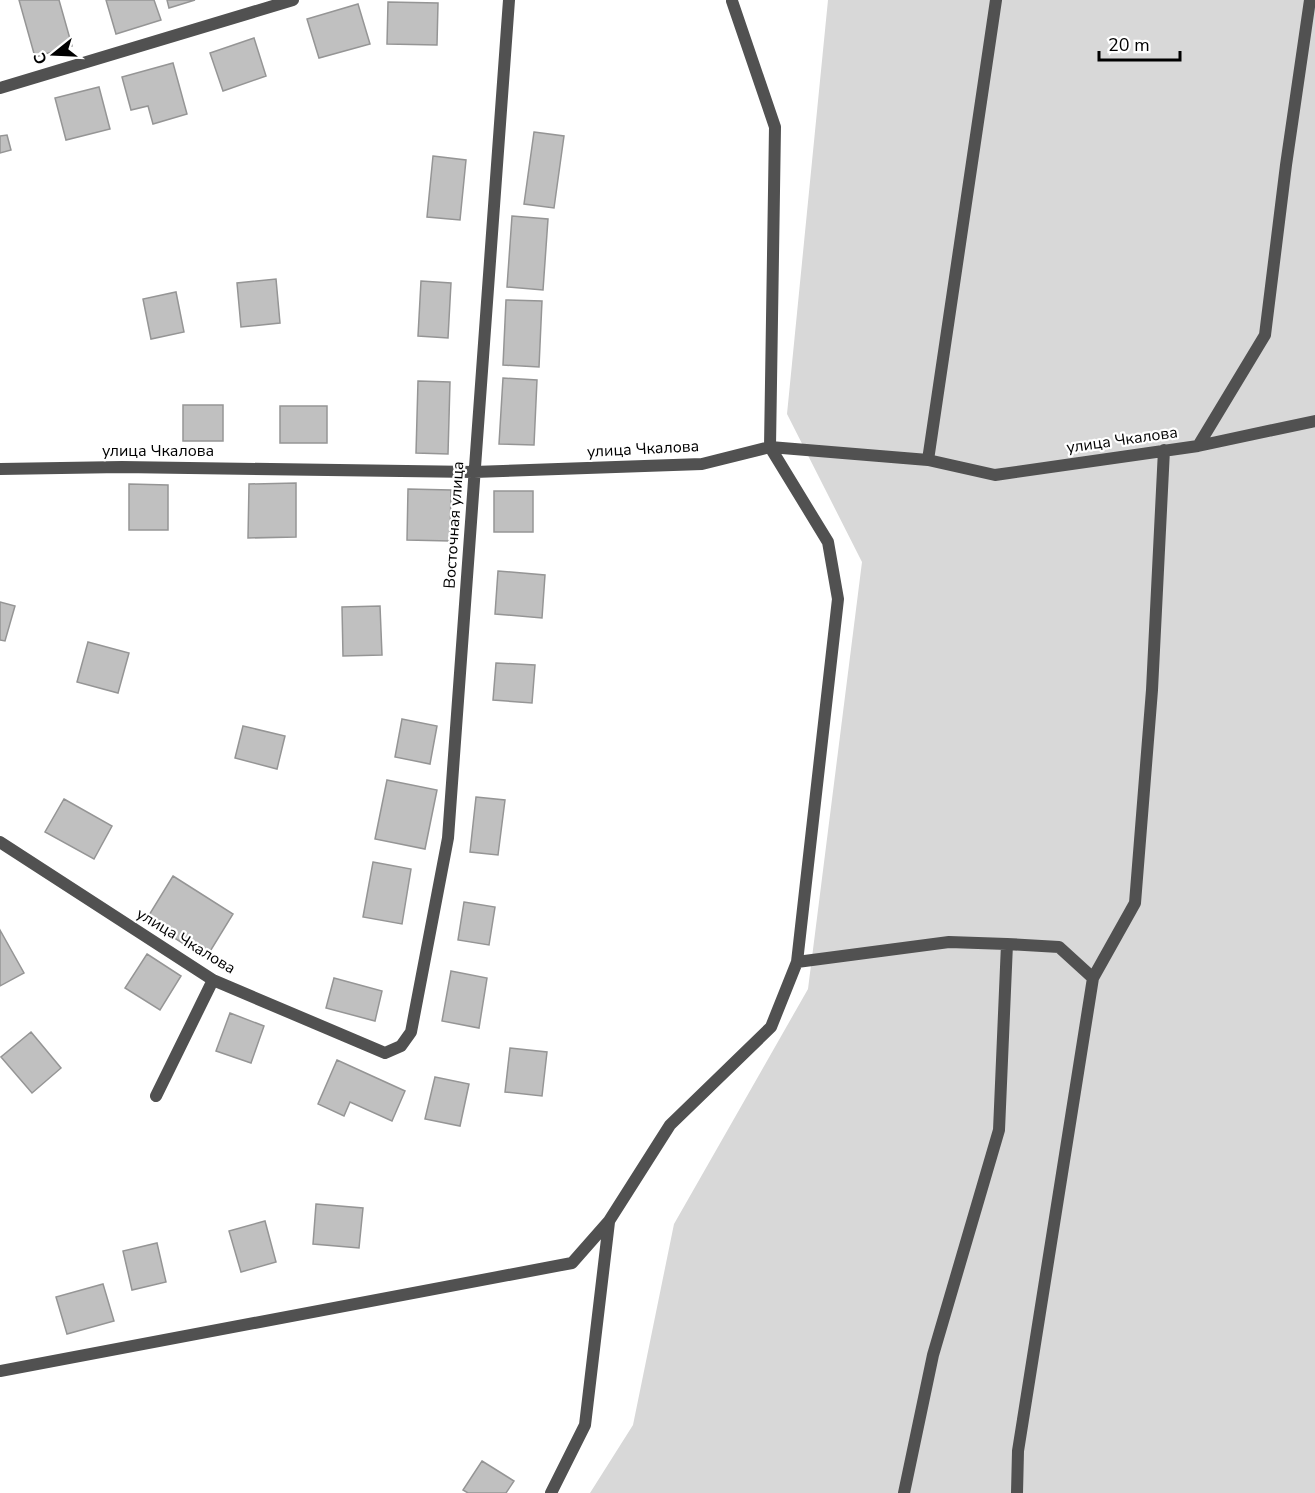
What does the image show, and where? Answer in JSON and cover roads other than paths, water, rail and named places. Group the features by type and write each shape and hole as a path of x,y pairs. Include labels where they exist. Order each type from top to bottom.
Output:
{"street":[{"path":"0,88 293,0"},
{"name":"Восточная улица","path":"401,1046 411,1032 448,838 509,0"},
{"path":"0,1371 572,1263 609,1221 670,1125 771,1027 797,962 838,599 828,542 770,447 776,127 731,0 745,0"},
{"path":"928,460 996,0"},
{"path":"1198,446 1265,334 1310,0"},
{"name":"улица Чкалова","path":"0,469 122,467 474,472 702,464 770,447 928,460 995,475 1198,446 1315,421"},
{"path":"1017,1493 1018,1451 1093,978 1135,903 1152,690 1164,450"},
{"name":"улица Чкалова","path":"0,842 213,980 385,1053 401,1046"},
{"path":"797,962 949,942 1007,944 1059,947 1093,978"},
{"path":"904,1493 933,1355 999,1130 1007,944"},
{"path":"156,1096 213,980"},
{"path":"551,1493 585,1425 609,1221"}]}
